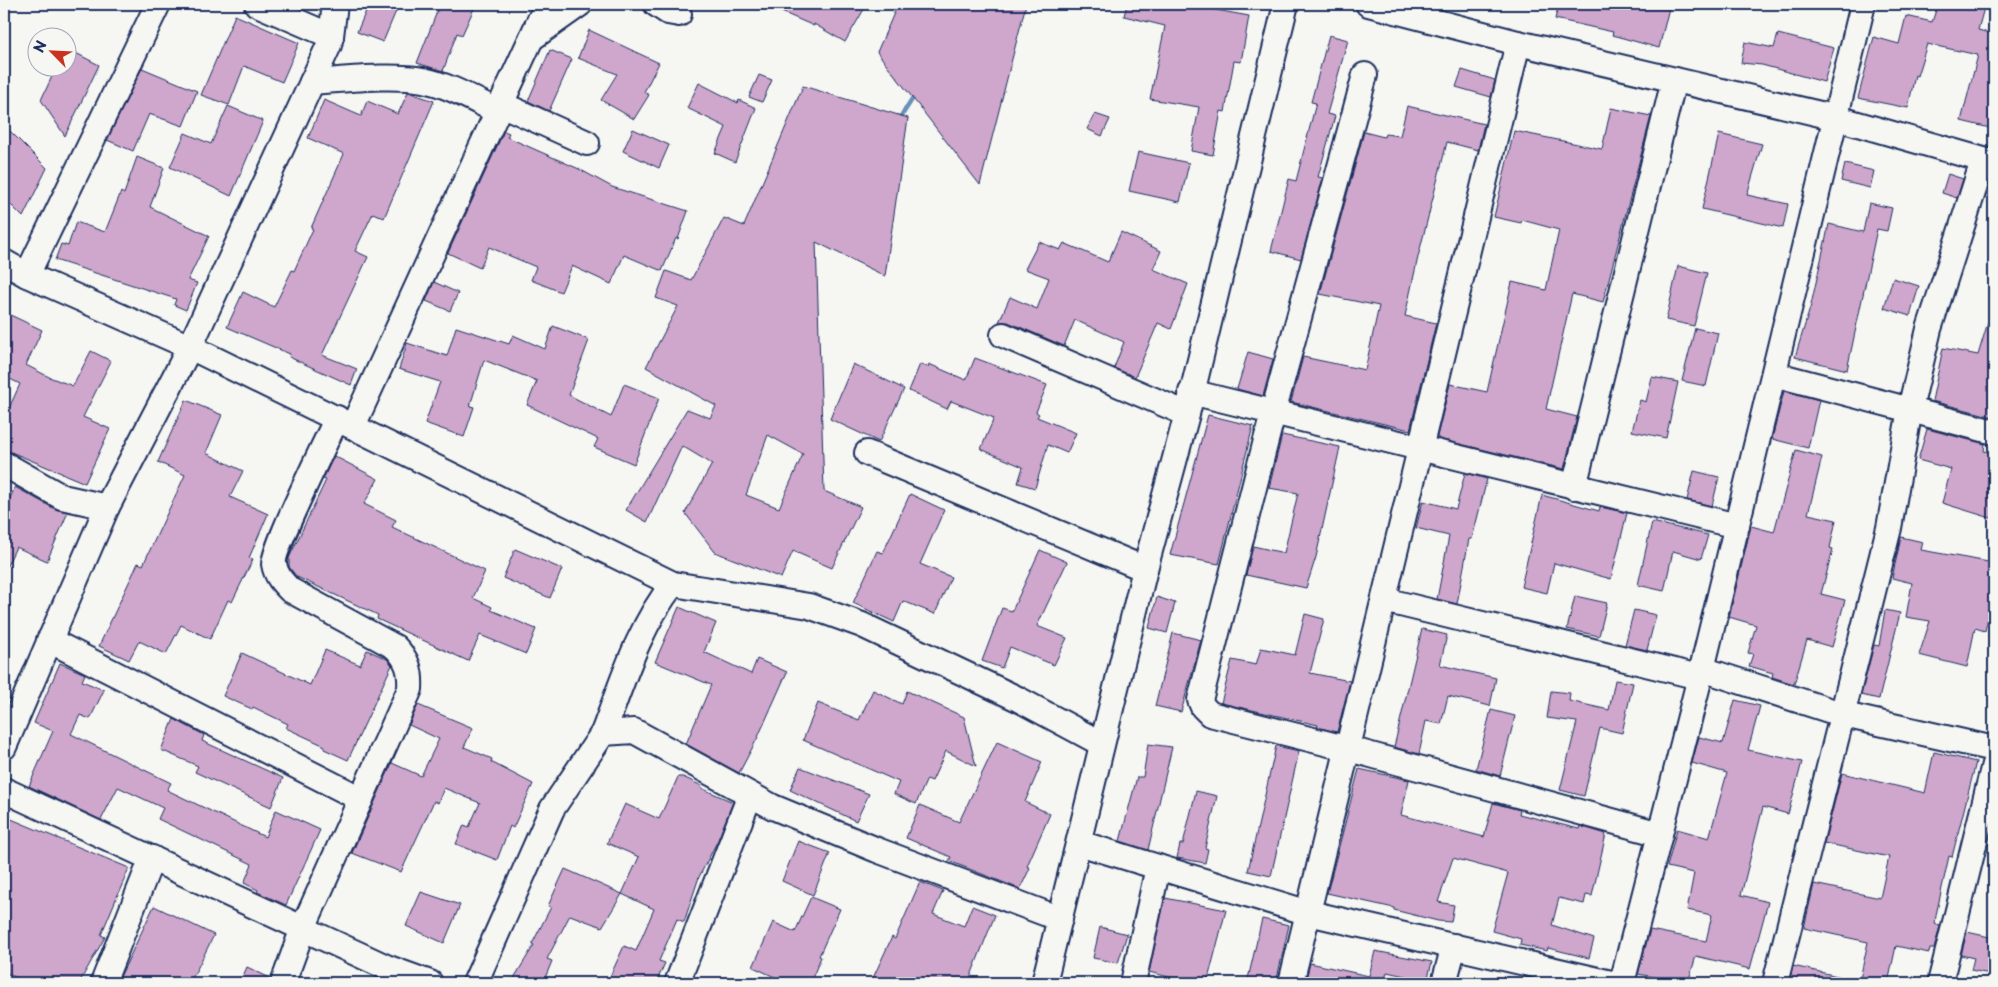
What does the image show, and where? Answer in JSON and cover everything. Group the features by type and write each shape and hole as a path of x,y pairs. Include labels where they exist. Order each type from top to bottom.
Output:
{"street":[{"path":"27,275 158,4"},
{"path":"257,4 331,36"},
{"path":"4,747 107,507 190,347 312,82 331,36 335,4"},
{"path":"282,983 303,928 410,689 411,674 406,658 395,647 290,590 279,578 274,563 289,523 345,422 499,108 547,4"},
{"path":"532,38 580,4"},
{"path":"656,4 668,12 679,14"},
{"path":"1044,983 1145,570 1189,403 1286,4"},
{"path":"1368,4 1518,43 1837,118 1989,162 1929,329 1910,409 1889,528 1844,715 1775,983"},
{"path":"1622,983 1737,526 1863,4"},
{"path":"1291,983 1518,43"},
{"path":"1366,74 1273,413 1200,700 1203,708 1210,714 1349,749 1660,834"},
{"path":"312,82 352,79 423,80 587,143"},
{"path":"1574,487 1674,80"},
{"path":"4,262 27,275 190,347 673,584 809,606 862,625 1018,699 1102,744"},
{"path":"1003,335 1189,403 1273,413 1737,526"},
{"path":"1774,374 1994,432"},
{"path":"867,454 1145,570"},
{"path":"4,464 62,497 107,507"},
{"path":"475,983 552,809 603,733 624,678 657,605 673,584"},
{"path":"1384,600 1700,673 1844,715 1994,749"},
{"path":"49,640 361,799"},
{"path":"603,733 634,731 773,807 877,850 1060,918"},
{"path":"1940,983 1994,764"},
{"path":"4,790 424,982"},
{"path":"677,983 750,795"},
{"path":"1079,843 1309,913 1610,983"},
{"path":"103,983 152,858"},
{"path":"1133,983 1158,867"},
{"path":"1444,983 1454,946"}],"building":[{"path":"369,4 399,4 383,42 357,32"},
{"path":"440,4 476,4 462,35 457,33 443,71 417,63"},
{"path":"763,4 867,4 845,42 814,24 814,26"},
{"path":"898,4 1026,4 980,185 877,52"},
{"path":"1127,4 1183,4 1249,16 1241,62 1234,61 1225,112 1221,111 1213,155 1191,151 1199,107 1150,99 1165,26 1124,16"},
{"path":"1559,4 1670,4 1659,48 1612,35 1613,32 1555,19"},
{"path":"1938,4 1985,4 1978,30 1994,34 1994,129 1961,121 1978,55 1927,44 1917,76 1915,75 1908,108 1858,98 1874,37 1899,44 1906,16 1932,22"},
{"path":"235,15 299,43 282,82 244,66 229,105 201,95"},
{"path":"589,30 659,63 644,92 649,95 634,119 601,100 617,74 578,58"},
{"path":"1778,34 1834,48 1824,82 1762,65 1741,63 1745,42 1774,48"},
{"path":"1329,35 1348,40 1327,114 1335,116 1318,177 1323,178 1301,259 1271,251 1289,179 1296,181 1316,103 1311,102"},
{"path":"550,50 572,59 549,111 528,101"},
{"path":"78,54 99,65 65,136 41,100 51,78 78,78"},
{"path":"142,68 197,91 183,126 149,114 133,151 107,140"},
{"path":"1462,70 1495,80 1491,97 1456,87"},
{"path":"759,75 772,80 762,102 749,97"},
{"path":"699,83 738,103 739,100 756,108 735,162 715,153 726,127 687,108"},
{"path":"803,86 908,118 885,276 816,242 824,491 861,507 832,568 793,551 781,578 715,552 685,513 712,464 682,446 647,522 626,510 687,409 710,418 716,406 646,367 678,306 656,298 666,271 691,280 724,218 744,226","holes":["768,435 803,454 779,508 746,495"]},
{"path":"408,92 434,101 384,218 373,213 355,251 368,257 322,355 357,369 351,385 289,357 290,354 227,327 243,292 274,307 292,270 294,271 313,229 311,228 344,154 308,138 324,100 361,116 367,101 398,114"},
{"path":"228,106 263,121 231,196 170,167 185,133 211,144"},
{"path":"1407,106 1484,124 1478,150 1447,142 1418,257 1405,316 1436,323 1410,430 1291,402 1303,357 1365,370 1379,306 1320,294 1364,132 1384,137 1385,134 1400,136"},
{"path":"1611,108 1651,116 1603,302 1572,294 1546,409 1577,417 1564,469 1439,439 1437,436 1450,384 1487,392 1512,282 1546,290 1559,230 1522,220 1521,223 1494,217 1514,131 1602,149"},
{"path":"1095,114 1110,119 1102,136 1087,129"},
{"path":"633,129 669,145 659,168 623,151"},
{"path":"10,131 47,168 23,217 4,198 4,141"},
{"path":"504,131 509,133 507,137 579,169 612,187 688,211 678,239 676,238 662,271 624,255 611,284 572,266 561,292 531,280 536,267 489,247 480,268 448,253"},
{"path":"1719,134 1762,144 1747,195 1788,204 1783,228 1702,209"},
{"path":"1138,152 1189,163 1180,202 1129,191"},
{"path":"137,157 164,168 150,207 209,236 188,280 197,283 186,310 174,305 176,299 55,260 61,244 68,246 76,222 105,232 121,192 124,194"},
{"path":"1845,164 1874,171 1870,188 1841,181"},
{"path":"1948,174 1963,179 1957,198 1942,193"},
{"path":"1869,203 1892,208 1887,231 1877,229 1847,370 1795,357 1811,305 1829,224 1863,232"},
{"path":"1121,232 1161,251 1153,269 1188,284 1171,329 1158,323 1135,377 1114,368 1124,342 1075,320 1064,346 1008,322 999,322 1010,297 1037,309 1049,278 1025,269 1039,242 1060,250 1064,243 1108,262"},
{"path":"1678,266 1707,273 1694,326 1666,320"},
{"path":"1893,278 1919,286 1910,316 1884,308"},
{"path":"434,282 458,293 450,311 426,301"},
{"path":"4,312 42,330 26,365 49,377 73,386 91,351 111,361 83,417 110,429 85,483 4,449 4,419 20,384 4,376"},
{"path":"1991,312 1994,312 1994,417 1932,401 1943,348 1978,355"},
{"path":"553,326 589,340 569,395 611,417 624,384 659,398 634,464 594,447 598,439 527,405 537,381 484,360 470,406 474,407 464,437 425,423 440,382 399,369 407,343 447,356 456,327 509,344 513,335 545,349"},
{"path":"1695,328 1718,333 1706,386 1682,381"},
{"path":"1248,352 1273,359 1263,396 1237,389"},
{"path":"975,358 1047,385 1036,412 1039,414 1037,417 1076,433 1067,453 1048,445 1035,488 1018,483 1023,467 981,449 994,418 951,401 947,409 909,391 920,364 928,367 929,364 966,380"},
{"path":"853,364 904,389 879,442 830,419"},
{"path":"1652,377 1678,382 1666,438 1632,431 1640,400 1646,402"},
{"path":"1784,391 1819,400 1808,448 1772,439"},
{"path":"186,400 222,415 206,453 243,471 230,497 268,514 249,558 253,559 232,602 228,600 210,639 181,625 166,654 139,641 129,660 99,646 138,563 143,565 185,475 158,462"},
{"path":"1208,415 1253,426 1219,564 1170,555"},
{"path":"1927,429 1985,444 1984,451 1994,453 1994,519 1942,503 1951,469 1918,460"},
{"path":"1282,435 1340,447 1316,557 1306,588 1246,575 1253,546 1284,553 1298,493 1269,488"},
{"path":"1796,450 1822,457 1808,514 1836,520 1830,548 1833,549 1821,594 1845,600 1832,647 1807,640 1794,684 1772,677 1773,673 1749,666 1753,654 1748,653 1756,625 1729,617 1751,526 1774,532"},
{"path":"334,456 378,479 364,504 396,520 392,527 485,571 473,598 492,607 491,610 536,629 526,654 480,635 468,661 377,619 378,615 297,577 289,567 289,558 326,480 323,479"},
{"path":"1694,471 1719,477 1712,506 1687,500"},
{"path":"1465,473 1487,479 1472,539 1469,539 1457,604 1437,599 1449,536 1416,528 1423,501 1456,509"},
{"path":"15,487 55,509 68,512 47,561 16,547 4,572 4,512"},
{"path":"910,494 944,510 920,564 951,577 935,614 903,601 894,622 853,603 877,551 883,553"},
{"path":"1542,495 1599,511 1600,507 1627,513 1611,579 1554,563 1547,593 1521,587"},
{"path":"1652,522 1708,535 1701,559 1673,551 1664,591 1638,585"},
{"path":"1901,537 1923,542 1921,550 1994,563 1994,593 1985,631 1975,628 1967,667 1919,655 1930,621 1906,617 1912,583 1892,578"},
{"path":"515,549 562,569 550,598 503,578"},
{"path":"1040,550 1067,562 1037,626 1067,638 1054,665 1010,647 1002,668 982,661 1002,608 1012,611"},
{"path":"1575,596 1607,603 1599,636 1567,629"},
{"path":"1157,597 1175,603 1167,633 1149,628"},
{"path":"679,607 716,623 704,652 751,674 757,659 787,672 758,737 739,773 686,744 711,685 655,662"},
{"path":"1634,610 1656,615 1647,650 1625,645"},
{"path":"1885,610 1900,613 1879,699 1861,695 1874,645 1879,646"},
{"path":"1305,614 1324,619 1310,673 1350,681 1337,732 1317,727 1318,725 1221,703 1232,660 1256,665 1261,648 1295,655"},
{"path":"1422,629 1447,635 1440,665 1496,678 1490,706 1448,696 1441,724 1426,721 1419,754 1394,747"},
{"path":"1173,633 1201,640 1181,712 1155,706"},
{"path":"325,650 360,665 367,650 387,659 392,665 348,760 324,749 325,746 286,728 288,724 253,707 252,709 223,696 242,653 310,685"},
{"path":"60,663 85,674 82,681 104,690 90,719 80,715 71,734 171,783 167,790 265,837 276,810 320,830 286,905 257,892 258,890 244,883 252,864 158,819 163,808 118,787 101,820 29,786 53,731 34,723"},
{"path":"1615,680 1633,683 1622,733 1600,728 1584,796 1560,790 1577,722 1547,718 1551,691 1570,693 1569,701 1609,710"},
{"path":"873,690 902,704 907,691 964,717 976,766 946,751 932,781 927,779 916,804 894,794 899,782 803,740 818,703 859,720"},
{"path":"1735,700 1760,706 1748,750 1802,762 1788,814 1763,807 1741,895 1768,902 1750,969 1696,956 1688,983 1638,974 1650,930 1706,941 1712,915 1687,910 1694,873 1667,867 1677,829 1709,838 1727,773 1692,763 1699,737 1723,743"},
{"path":"418,705 473,728 464,747 492,759 491,762 533,784 513,828 510,826 497,860 456,844 464,825 469,827 480,803 444,788 438,803 434,801 401,872 352,853 392,763 421,776 439,739 409,725"},
{"path":"1491,710 1515,716 1500,776 1476,769"},
{"path":"174,719 204,735 202,741 283,778 271,807 195,772 198,766 161,750"},
{"path":"997,742 1042,762 1025,802 1050,814 1027,866 1030,868 1020,889 949,861 951,857 906,838 920,805 959,822"},
{"path":"1148,744 1172,747 1148,850 1120,841 1137,777 1143,777"},
{"path":"1276,746 1299,751 1271,876 1248,871"},
{"path":"1934,752 1976,762 1952,857 1949,856 1936,915 1935,924 1940,926 1934,949 1930,949 1929,953 1896,946 1888,983 1860,979 1868,942 1804,928 1814,884 1880,898 1889,857 1824,843 1842,773 1925,793"},
{"path":"800,767 869,794 856,821 790,790"},
{"path":"1359,769 1409,780 1401,815 1484,837 1493,803 1520,810 1519,814 1579,829 1580,826 1606,834 1592,896 1586,895 1584,904 1559,898 1552,925 1594,939 1589,958 1548,948 1547,951 1520,945 1521,939 1492,931 1508,873 1453,858 1438,902 1454,905 1451,922 1438,921 1394,910 1394,908 1327,893"},
{"path":"678,777 683,777 702,786 701,788 733,802 718,840 699,877 684,922 677,919 659,961 665,963 656,983 607,983 624,946 636,951 654,909 622,894 639,857 607,843 625,804 659,819"},
{"path":"1196,791 1217,796 1205,848 1208,849 1205,863 1177,858 1180,844 1183,844"},
{"path":"4,816 129,868 101,935 105,937 79,983 28,983 4,972"},
{"path":"798,841 830,853 813,895 782,881"},
{"path":"565,869 622,894 602,927 570,915 547,959 552,961 543,983 511,983 534,945 532,944 551,907 548,906"},
{"path":"920,882 943,891 933,914 964,926 972,906 995,915 968,983 886,983 873,978 892,937 895,939"},
{"path":"421,892 460,905 444,943 406,926"},
{"path":"811,897 840,909 819,956 821,957 810,983 778,983 779,979 753,967 773,922 795,932"},
{"path":"1165,898 1226,910 1207,983 1180,983 1181,980 1149,972"},
{"path":"154,906 214,935 190,983 132,983 120,977"},
{"path":"1262,919 1289,925 1276,983 1247,983"},
{"path":"1100,927 1127,934 1118,963 1093,958"},
{"path":"1967,932 1994,938 1994,957 1990,974 1971,970 1974,958 1961,955"},
{"path":"1375,951 1432,962 1427,981 1387,972 1384,983 1305,983 1310,963 1369,976"},
{"path":"1793,966 1842,977 1841,983 1789,983"},
{"path":"247,967 270,978 270,983 240,983"}],"waterway":[{"path":"898,121 916,93"}]}
